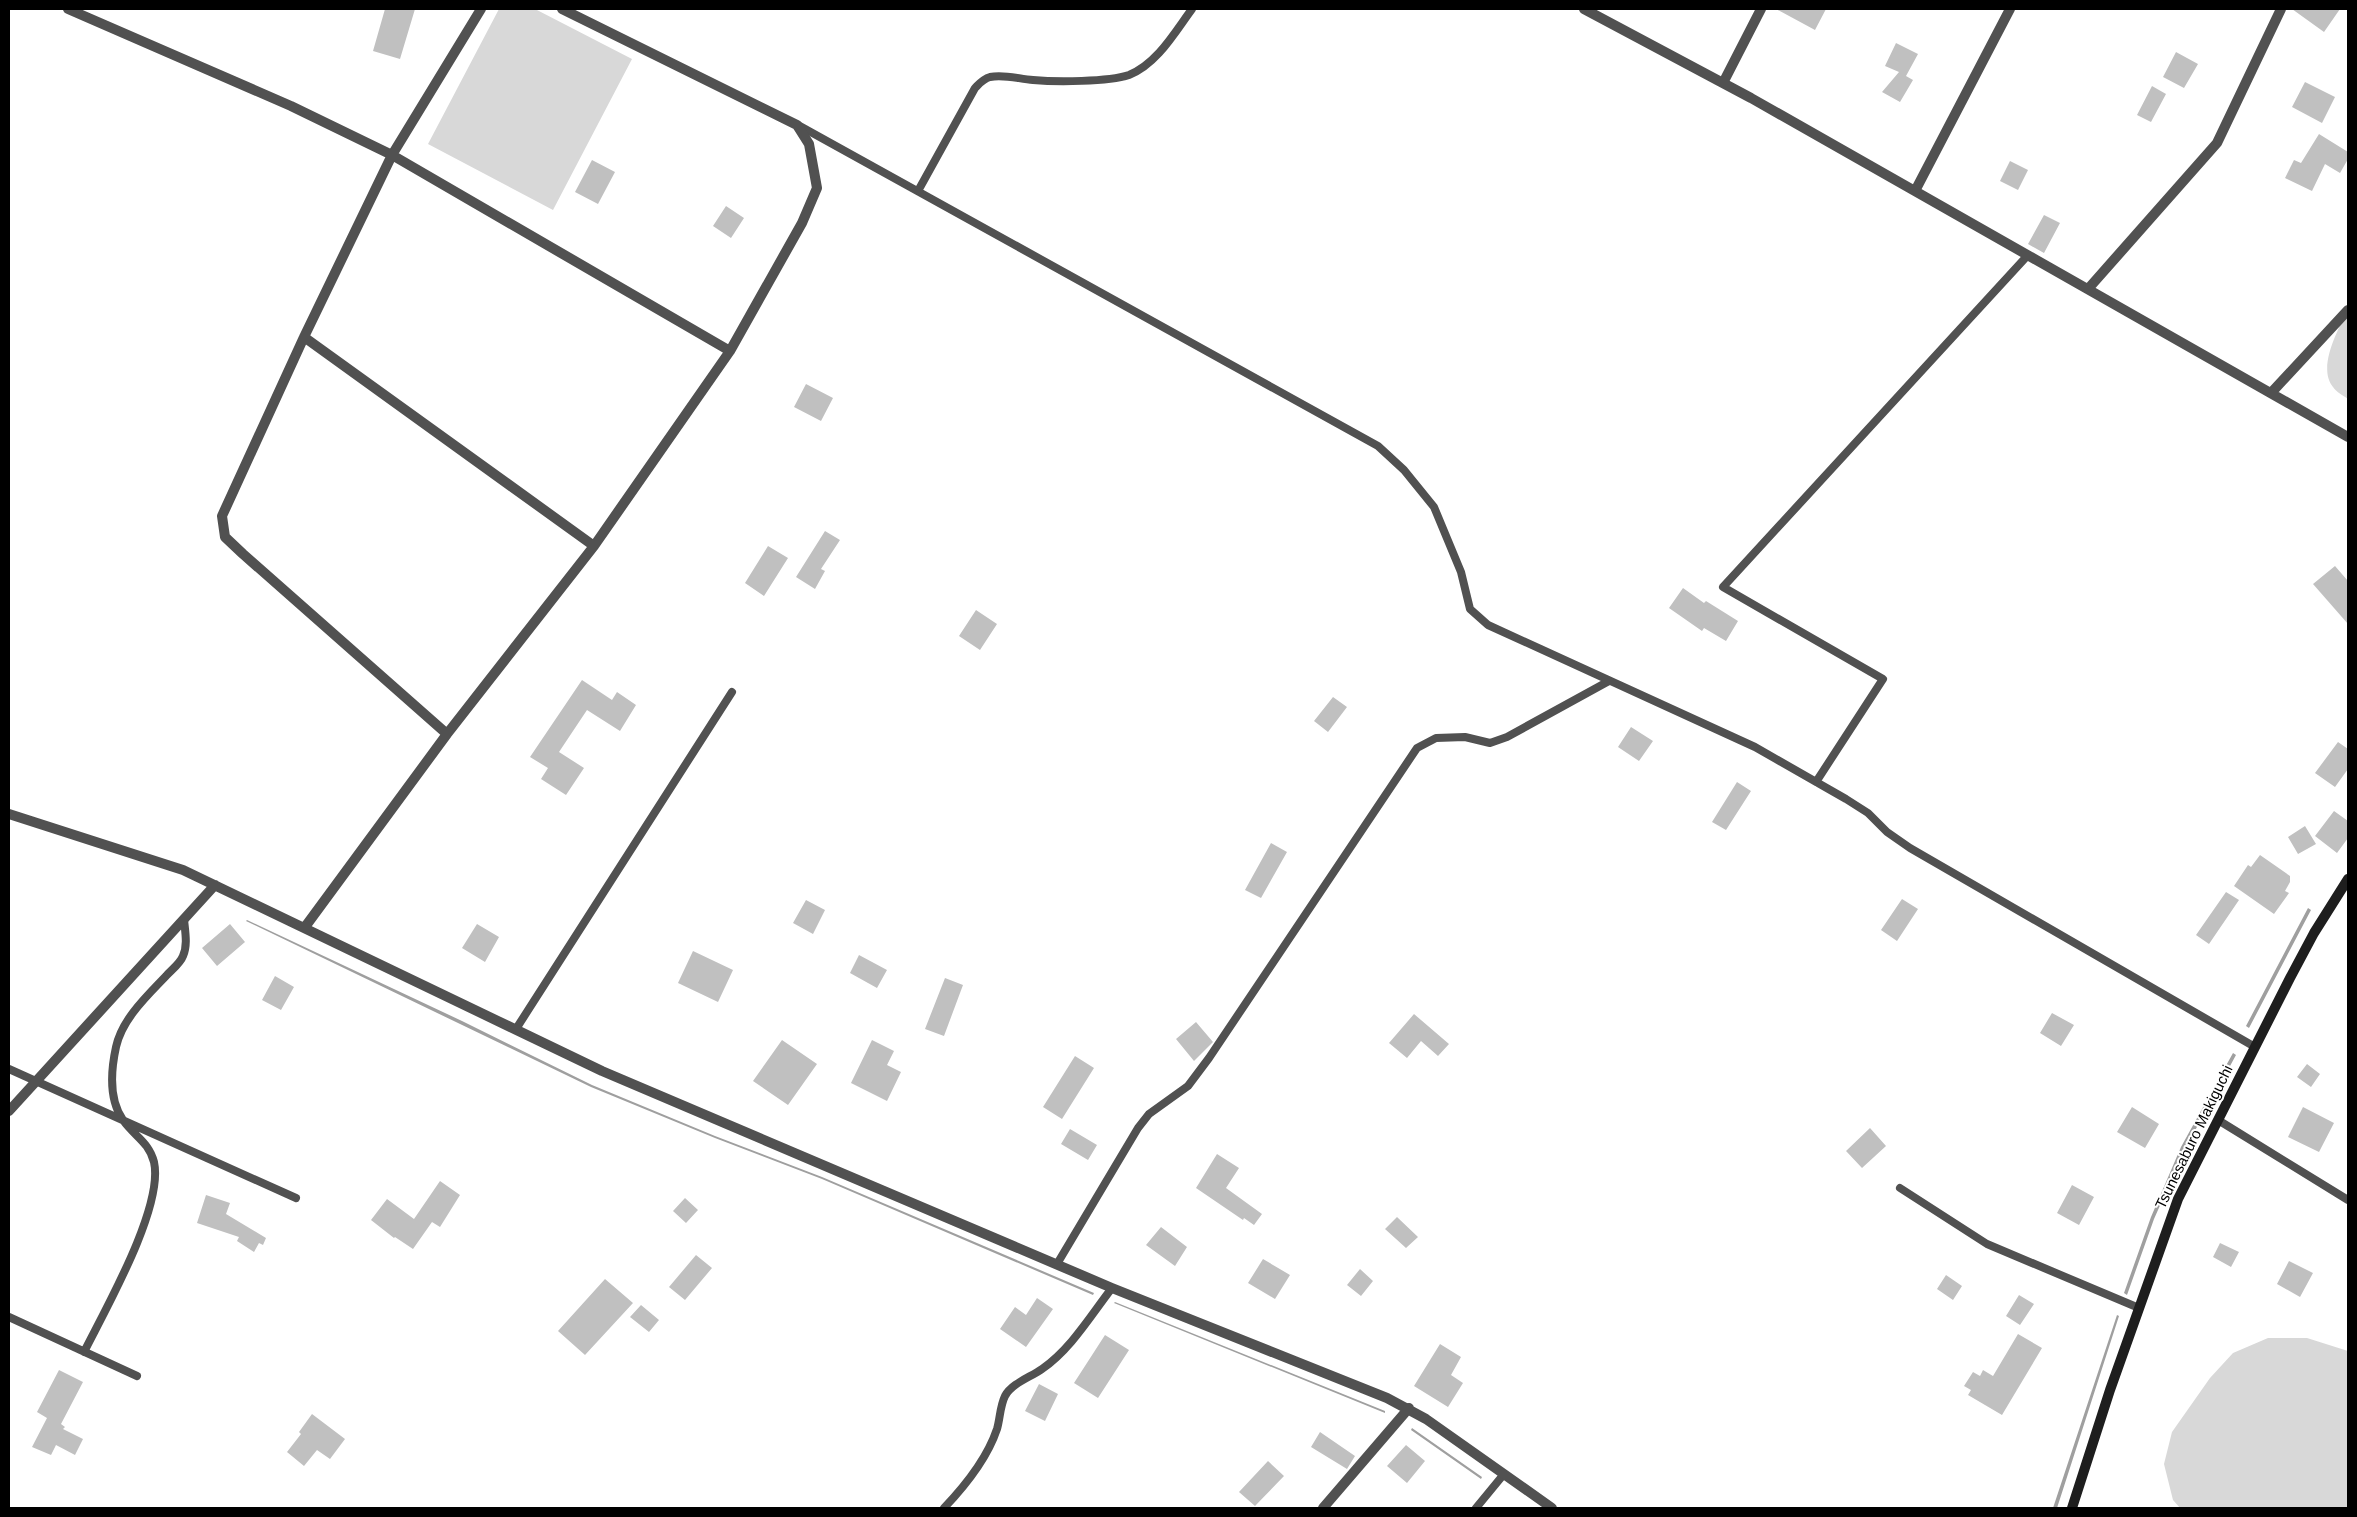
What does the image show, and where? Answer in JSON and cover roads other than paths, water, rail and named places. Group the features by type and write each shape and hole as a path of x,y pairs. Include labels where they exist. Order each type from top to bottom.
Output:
{"street":[{"path":"68,9 291,106 392,155 730,351"},
{"path":"447,734 225,537 222,516 304,337 392,155 482,9"},
{"path":"305,927 447,734 594,546 730,351 802,223 817,188 809,144 797,125 562,9"},
{"path":"1584,9 1723,83 2348,437"},
{"path":"1723,83 1760,9"},
{"path":"1915,191 2010,9"},
{"path":"2088,289 2217,143 2280,9"},
{"path":"2271,393 2348,310"},
{"path":"304,337 594,546"},
{"path":"9,814 183,870 602,1071 1112,1288 1409,1408 1552,1508"},
{"name":"Tsunesaburo Makiguchi","path":"2072,1508 2139,1308 2178,1200 2314,933 2348,880"},
{"path":"9,1111 215,885"},
{"path":"1323,1508 1409,1408"}],"lane":[{"path":"918,191 975,88 983,80 1002,76 1034,80 1068,80 1109,78 1129,74 1164,48 1192,9"},
{"path":"797,125 1378,446 1404,470 1434,508 1461,572 1470,609 1488,626 1754,747 1868,813 1887,832 1910,848 2255,1046"},
{"path":"1816,782 1882,679 1723,587 2028,255"},
{"path":"1057,1264 1138,1128 1149,1114 1188,1086 1210,1058 1417,748 1436,738 1465,737 1490,743 1499,740 1609,681"},
{"path":"516,1029 732,692"},
{"path":"84,1352 120,1282 140,1234 155,1182 154,1163 148,1146 122,1119 111,1088 116,1045 124,1028 142,1001 183,958 186,943 184,919"},
{"path":"9,1069 296,1198"},
{"path":"2218,1120 2348,1200"},
{"path":"1900,1188 1987,1244 2139,1308"},
{"path":"944,1508 967,1484 991,1444 997,1429 1005,1395 1014,1386 1042,1369 1059,1355 1112,1288"},
{"path":"9,1317 136,1376"},
{"path":"1476,1508 1504,1474"}]}
